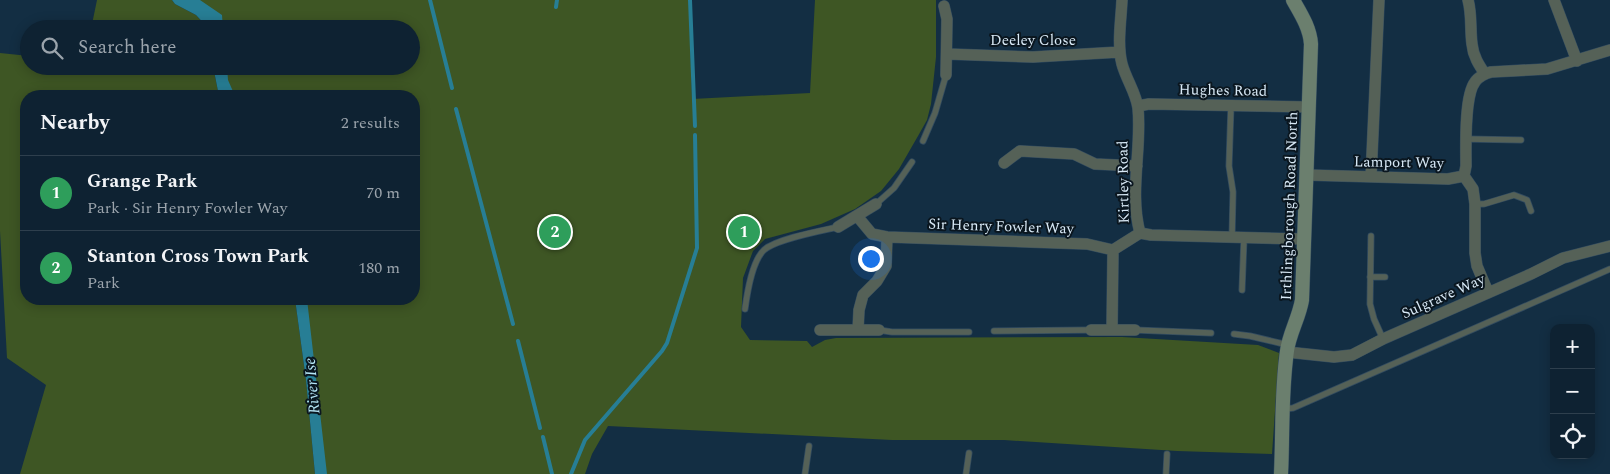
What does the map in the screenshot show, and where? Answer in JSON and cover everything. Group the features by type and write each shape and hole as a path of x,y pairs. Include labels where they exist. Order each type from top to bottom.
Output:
{"main road":[{"name":"Irthlingborough Road North","path":"1281,474 1287,348 1300,312 1302,300 1309,107 1310,37 1306,23 1293,0"}],"street":[{"name":"Kirtley Road","path":"1122,0 1120,52 1122,65 1138,106 1137,220 1140,233 1232,238 1303,239"},
{"path":"1371,177 1379,0"},
{"path":"1468,0 1472,46 1477,61 1485,74 1491,72 1548,69 1610,50"},
{"path":"1554,0 1577,61"},
{"path":"944,6 947,19 946,75"},
{"name":"Deeley Close","path":"947,54 1033,57 1120,52"},
{"name":"Lamport Way","path":"1307,175 1448,179 1464,176 1469,96 1475,82 1485,74"},
{"name":"Hughes Road","path":"1138,106 1149,104 1309,107"},
{"path":"1004,163 1020,151 1074,154 1095,164 1137,166"},
{"path":"1464,176 1473,189 1475,204 1475,253 1477,266 1488,292"},
{"path":"838,227 876,204"},
{"name":"Sir Henry Fowler Way","path":"857,216 872,234 887,237 1087,244 1113,250"},
{"path":"1112,330 1113,250 1140,233"},
{"path":"858,330 859,310 863,295 877,281 886,266 887,237"},
{"name":"Sulgrave Way","path":"1287,348 1334,357 1352,355 1383,339 1563,258 1610,246"},
{"path":"820,330 879,330"},
{"path":"1091,330 1135,330"}],"lane":[{"path":"923,141 935,113 946,75"},
{"path":"1231,105 1229,166 1233,192 1232,238"},
{"path":"1467,139 1521,140"},
{"path":"876,204 894,188 912,162"},
{"path":"1475,204 1484,204 1514,195 1527,200 1531,210"},
{"path":"745,310 749,282 762,251 773,244 838,227"},
{"path":"1371,236 1370,304 1383,339"},
{"path":"1242,290 1244,238"},
{"path":"1284,409 1293,408 1610,269"},
{"path":"1370,277 1385,278"},
{"path":"879,330 892,332 969,332"},
{"path":"994,331 1091,330"},
{"path":"1135,330 1211,333"},
{"path":"1234,334 1250,336 1287,348"},
{"path":"805,474 809,446"},
{"path":"966,474 969,453"},
{"path":"1166,474 1167,454"}],"green space":[{"path":"97,0 172,0 175,4 196,15 201,20 93,20"},
{"path":"188,0 689,0 692,99 810,93 815,0 936,0 936,57 931,104 927,120 899,169 881,191 855,209 821,224 765,239 753,251 743,278 741,327 750,340 807,341 812,347 825,340 836,338 1122,337 1258,345 1279,353 1272,454 1177,451 1004,440 892,440 608,426 592,454 585,474 319,474 304,305 420,305 420,90 225,90 223,75 420,75 420,20 207,20"},
{"path":"0,53 20,55 20,75 215,75 218,90 20,90 20,305 296,305 306,380 315,474 20,474 46,385 7,358 0,231"}],"water":[{"path":"172,0 200,0 222,15 222,20 201,20 196,15 175,4"},
{"path":"215,75 228,75 232,90 218,90"},
{"name":"River Ise","path":"296,305 308,305 327,474 315,474 306,380"}],"waterway":[{"path":"430,0 452,88"},
{"path":"556,7 557,0"},
{"path":"690,0 695,126"},
{"path":"456,109 513,324"},
{"path":"571,474 585,440 667,343 697,248 695,135"},
{"path":"518,341 540,428"},
{"path":"543,437 552,474"}],"place":[{"name":"Stanton Cross Town Park","path":"555,232"},
{"name":"Grange Park","path":"744,232"}]}
